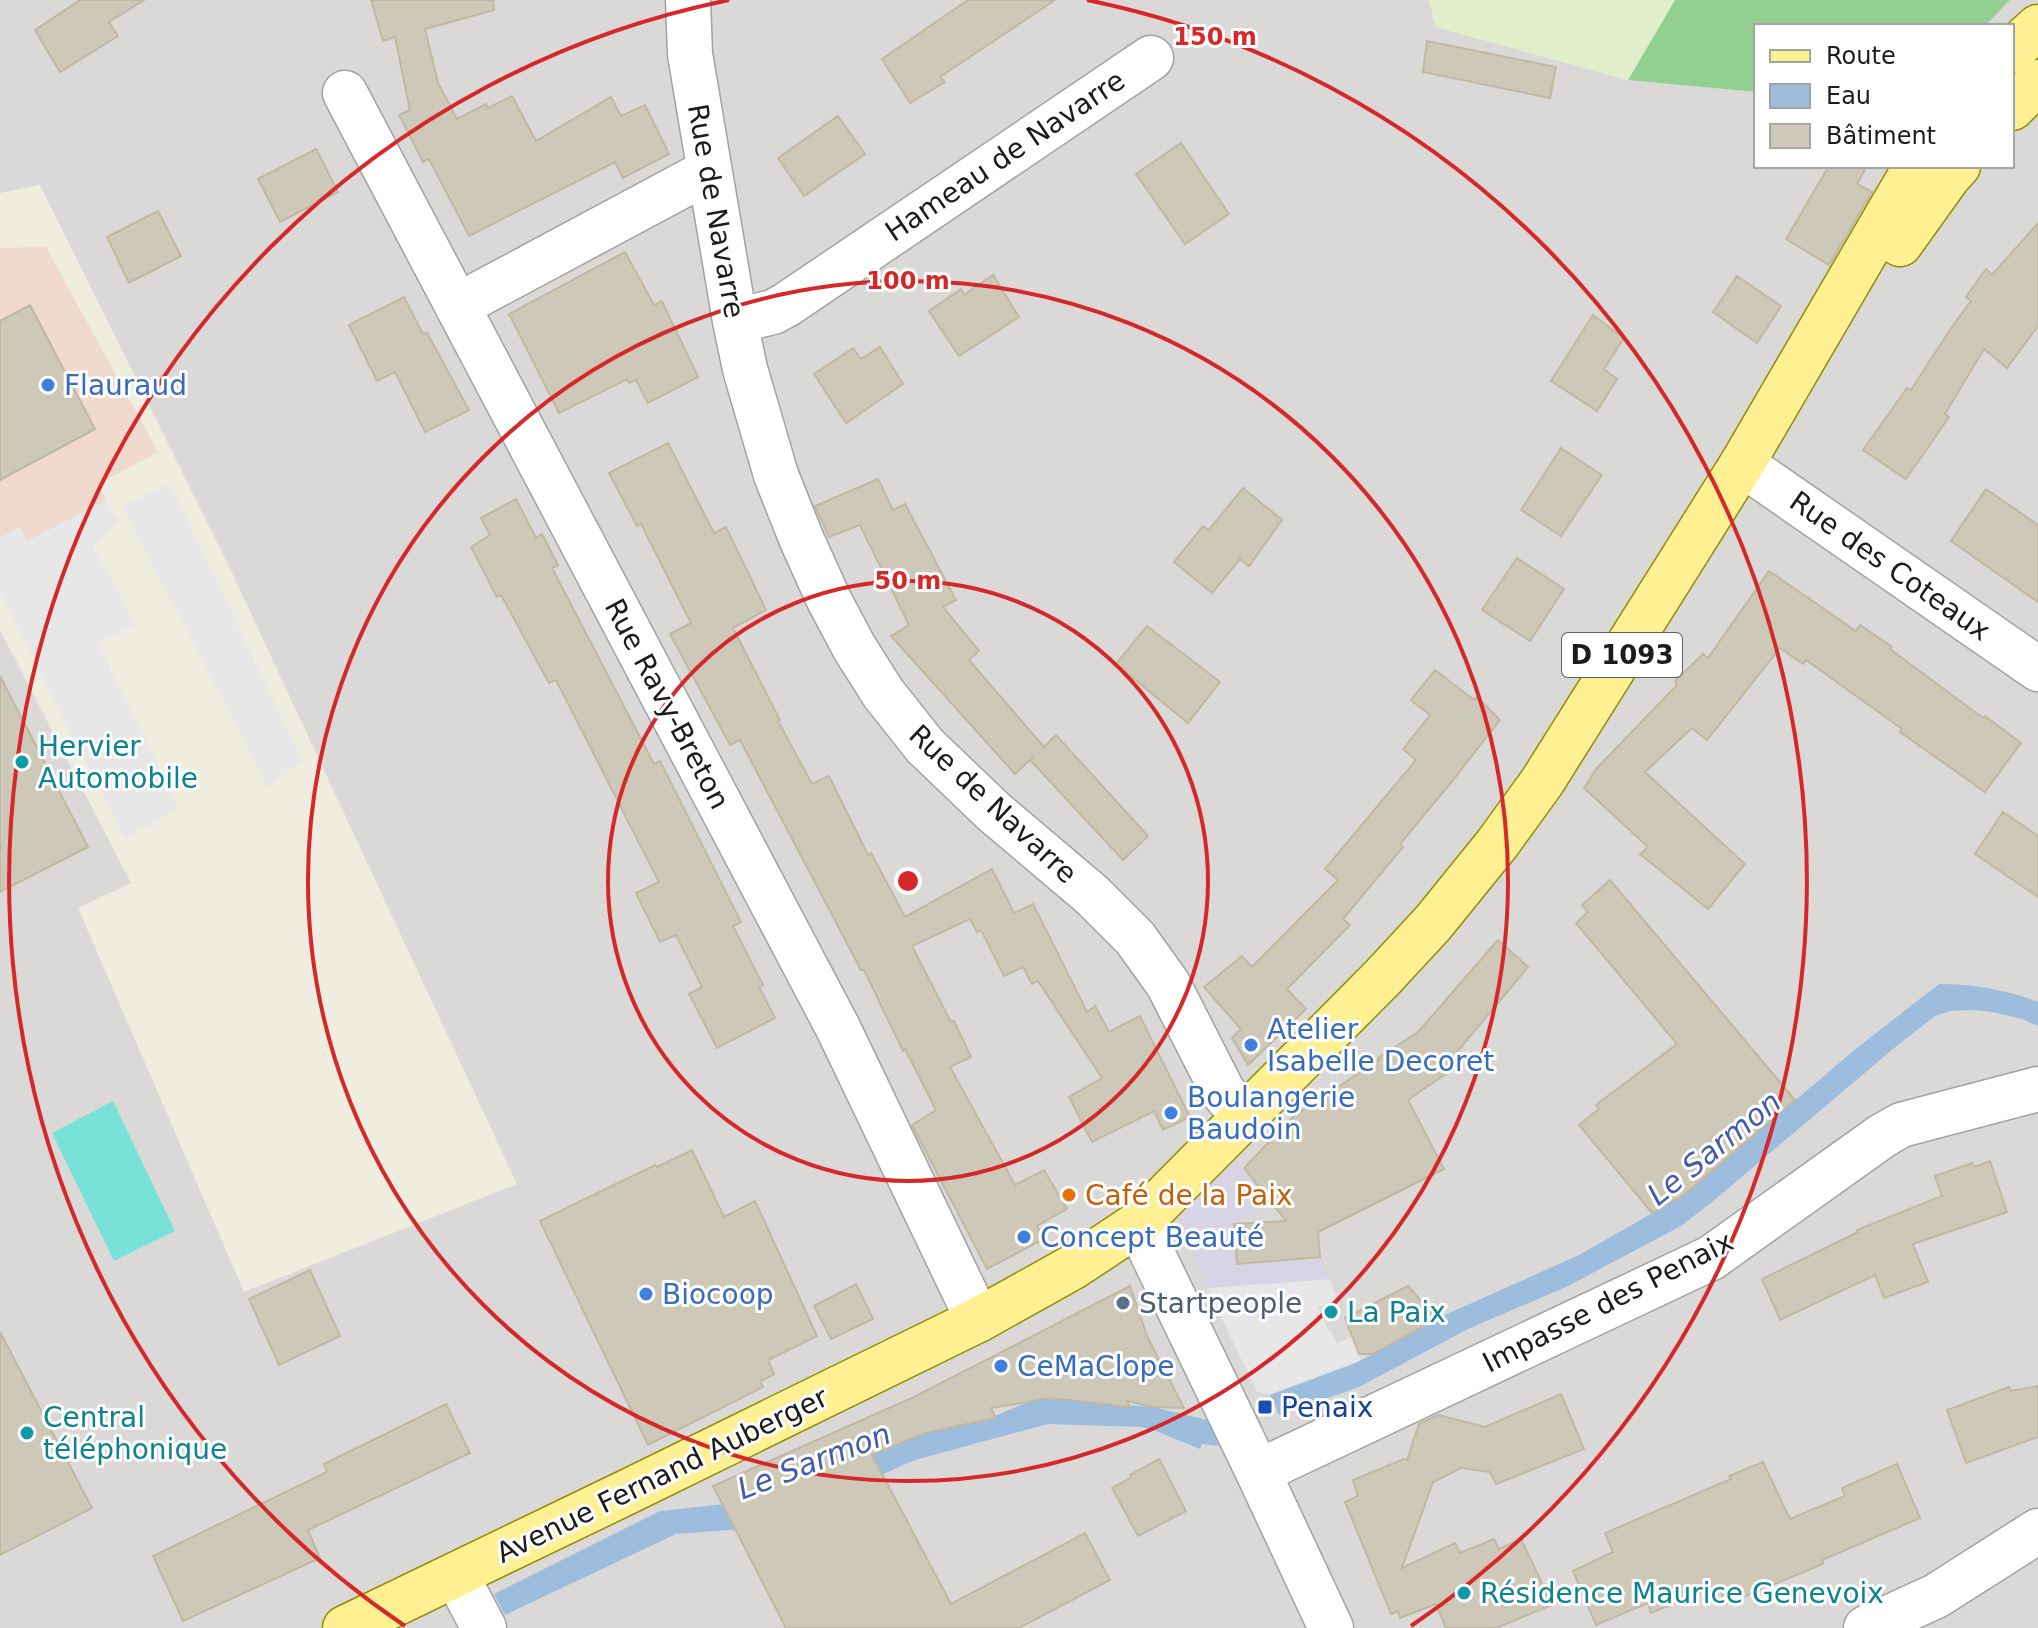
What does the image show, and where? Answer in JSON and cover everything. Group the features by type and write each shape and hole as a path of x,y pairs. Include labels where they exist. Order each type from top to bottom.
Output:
{"main road":[{"path":"2014,49 2038,27"},
{"path":"2014,106 2038,82"},
{"name":"D 1093","path":"978,1320 1073,1267 1138,1224 1408,951 1449,904 1542,782 1742,464 1915,168"},
{"name":"D 1093","path":"1742,464 1956,168"},
{"name":"Avenue Fernand Auberger","path":"345,1628 473,1607 978,1320"}],"street":[{"name":"Rue de Navarre","path":"688,0 690,54 709,171 735,321 758,420 801,538 854,647 883,693 941,764 1092,895 1135,938 1168,984 1223,1092 1244,1117"},
{"name":"Hameau de Navarre","path":"735,321 773,312 786,305 1151,58"},
{"name":"Rue Ravy-Breton","path":"345,93 838,1028 978,1320"},
{"path":"457,306 709,171"},
{"name":"Rue des Coteaux","path":"1742,464 2038,669"},
{"name":"Impasse des Penaix","path":"1258,1472 1711,1258 1901,1125 2038,1089"},
{"path":"1138,1224 1331,1628"},
{"path":"1285,1531 1327,1567 1355,1628"},
{"path":"1866,1628 1936,1596 2038,1531"}],"shaded area":[{"path":"0,0 1429,0 1436,27 1628,80 1754,92 1754,168 2014,168 2014,24 1987,24 2010,0 2038,0 2038,1628 0,1628 0,630 131,883 78,908 244,1292 517,1184 227,562 40,185 0,193"},
{"path":"46,247 158,452 99,484 106,501 27,542 20,527 0,538 0,248"},
{"path":"170,484 302,760 269,788 122,506"},
{"path":"106,501 120,521 93,546 135,625 98,643 179,809 125,838 0,593 0,538 20,527 27,541"},
{"path":"113,1101 175,1231 114,1261 52,1133"},
{"path":"1232,1160 1244,1168 1271,1202 1235,1225 1237,1264 1320,1257 1330,1279 1207,1288 1181,1226 1184,1213 1194,1199"},
{"path":"1330,1279 1337,1299 1318,1307 1337,1343 1352,1337 1361,1360 1270,1394 1257,1392 1207,1288"}],"green space":[{"path":"1429,0 1675,0 1628,80 1436,27"},
{"path":"1675,0 2010,0 1987,24 1754,24 1754,92 1628,80"}],"water":[{"path":"1939,984 1990,988 2038,1002 2038,1026 2022,1019 1973,1010 1950,1011 1935,1016 1681,1226 1566,1287 1470,1328 1359,1387 1279,1415 1270,1395 1356,1363 1445,1315 1579,1255 1684,1195 1858,1047"},
{"path":"1050,1398 1153,1407 1207,1420 1218,1446 1202,1444 1200,1449 1142,1427 1048,1424 915,1460 757,1528 676,1534 505,1615 494,1594 660,1511 755,1501 922,1434 995,1416 1023,1404"}],"building":[{"path":"80,0 144,0 109,22 118,36 60,72 35,30"},
{"path":"371,0 493,0 494,10 425,29 438,83 457,119 486,104 488,108 512,96 536,141 611,97 621,116 645,105 669,154 623,178 615,162 469,236 429,159 423,162 399,115 410,110 395,37 383,41"},
{"path":"968,0 1055,0 940,77 945,82 910,103 882,59"},
{"path":"1427,41 1556,67 1550,98 1423,72"},
{"path":"838,116 865,154 804,196 778,158"},
{"path":"1181,143 1229,214 1185,244 1136,174"},
{"path":"316,149 338,192 280,222 258,179"},
{"path":"1828,168 1866,168 1857,184 1872,192 1829,265 1786,239"},
{"path":"158,211 181,256 129,283 107,237"},
{"path":"2038,223 2038,326 2007,368 1984,349 1945,414 1949,417 1906,479 1863,450 1907,388 1911,390 1971,301 1966,297 1986,269 1992,275"},
{"path":"625,252 654,305 662,301 698,377 648,403 636,380 629,383 627,379 559,413 509,314"},
{"path":"993,275 1019,317 959,356 929,311 961,289 964,295"},
{"path":"1737,276 1781,306 1757,343 1713,312"},
{"path":"404,297 469,410 425,432 395,372 377,381 349,325"},
{"path":"30,305 95,429 0,480 0,321"},
{"path":"1593,315 1624,338 1604,369 1617,379 1597,411 1551,381"},
{"path":"880,347 903,384 846,423 814,374 853,348 861,359"},
{"path":"668,443 714,533 726,527 766,610 733,628 778,721 812,784 829,776 868,855 871,853 905,917 992,869 1014,913 1033,904 1087,1012 1095,1006 1109,1032 1140,1016 1190,1117 1163,1130 1154,1111 1092,1142 1069,1097 1102,1078 1038,981 1032,984 1023,967 1004,976 981,930 977,932 970,919 912,946 971,1057 950,1067 1015,1185 1044,1170 1067,1209 1037,1226 1044,1239 987,1269 912,1125 936,1110 740,740 730,745 670,634 691,623 641,524 637,526 609,473"},
{"path":"1561,448 1602,475 1561,536 1521,510"},
{"path":"878,479 893,510 905,504 956,600 943,607 979,651 969,660 1044,747 1056,735 1148,836 1123,860 1030,760 1034,756 1015,774 891,636 909,625 860,525 829,537 815,506"},
{"path":"1243,488 1282,520 1249,566 1240,559 1212,593 1174,562 1203,526 1209,530"},
{"path":"1986,489 2038,525 2038,602 1951,541"},
{"path":"516,499 536,538 542,534 558,565 552,568 654,764 660,761 741,922 733,926 763,985 759,987 775,1018 717,1048 689,994 702,987 676,935 660,942 636,893 659,882 556,680 549,683 471,547 490,535 481,518"},
{"path":"1517,558 1564,589 1530,641 1482,610"},
{"path":"1769,571 1856,631 1860,625 2021,743 1985,792 1806,660 1803,664 1780,648 1707,740 1692,728 1645,772 1745,864 1708,909 1640,854 1648,847 1584,788 1597,768 1677,685 1675,681 1703,654 1708,658"},
{"path":"1147,626 1220,682 1188,723 1116,664"},
{"path":"1435,670 1474,700 1477,697 1500,720 1400,844 1403,847 1343,919 1350,925 1287,989 1306,1009 1248,1065 1232,1038 1241,1029 1204,987 1242,956 1252,967 1338,880 1325,869 1416,760 1403,749 1430,715 1411,700"},
{"name":"Hervier Automobile","path":"0,676 88,847 0,892"},
{"path":"2003,812 2038,836 2038,897 1975,854"},
{"path":"1610,880 1795,1100 1684,1195 1652,1213 1579,1125 1599,1109 1596,1105 1677,1044 1576,923 1588,912 1582,905"},
{"path":"1498,940 1528,967 1451,1059 1456,1067 1408,1100 1444,1169 1318,1232 1320,1257 1237,1264 1234,1224 1286,1221 1244,1168 1295,1115 1418,1032"},
{"path":"692,1150 724,1217 755,1201 817,1336 768,1360 774,1374 760,1382 763,1387 648,1445 540,1221"},
{"path":"1990,1161 2007,1212 1913,1244 1928,1282 1884,1298 1875,1275 1780,1320 1762,1279 1857,1230 1942,1196 1935,1176 1972,1163 1975,1167"},
{"path":"310,1270 340,1336 279,1365 249,1299"},
{"path":"856,1284 873,1319 831,1339 814,1306"},
{"path":"1130,1286 1147,1336 1184,1408 1153,1407 1127,1401 1130,1407 1051,1398 991,1408 996,1418 925,1433 872,1455 951,1604 1085,1533 1110,1580 1019,1628 786,1628 713,1486 914,1397"},
{"path":"1408,1286 1437,1319 1373,1354 1359,1354 1345,1318"},
{"name":"Central téléphonique","path":"0,1332 92,1508 0,1555"},
{"path":"2038,1386 2038,1437 1966,1463 1947,1410 2009,1387 2011,1391"},
{"path":"1561,1394 1584,1449 1496,1484 1490,1472 1461,1468 1433,1482 1402,1568 1455,1543 1460,1553 1494,1539 1499,1549 1521,1539 1552,1605 1496,1628 1446,1628 1436,1604 1400,1618 1398,1611 1391,1614 1345,1502 1358,1496 1353,1480 1407,1460 1419,1424 1438,1415 1485,1427"},
{"path":"446,1404 470,1453 308,1530 320,1558 183,1621 153,1556 327,1472 324,1464"},
{"path":"1159,1459 1186,1511 1138,1536 1112,1488"},
{"path":"1763,1462 1790,1519 1845,1496 1842,1488 1897,1464 1920,1518 1822,1560 1823,1564 1726,1604 1718,1585 1651,1613 1648,1603 1596,1625 1573,1571 1613,1552 1605,1533"}],"place":[{"name":"Flauraud","path":"48,385"},
{"name":"Hervier Automobile","path":"22,762"},
{"name":"Atelier Isabelle Decoret","path":"1251,1045"},
{"name":"Boulangerie Baudoin","path":"1171,1113"},
{"name":"Café de la Paix","path":"1069,1195"},
{"name":"Concept Beauté","path":"1024,1237"},
{"name":"Biocoop","path":"646,1294"},
{"name":"Startpeople","path":"1123,1303"},
{"name":"La Paix","path":"1331,1312"},
{"name":"CeMaClope","path":"1001,1366"},
{"name":"Penaix","path":"1265,1407"},
{"name":"Central téléphonique","path":"27,1433"},
{"name":"Résidence Maurice Genevoix","path":"1464,1593"}],"water label":[{"name":"Le Sarmon","path":"1714,1148"},
{"name":"Le Sarmon","path":"814,1461"}]}
